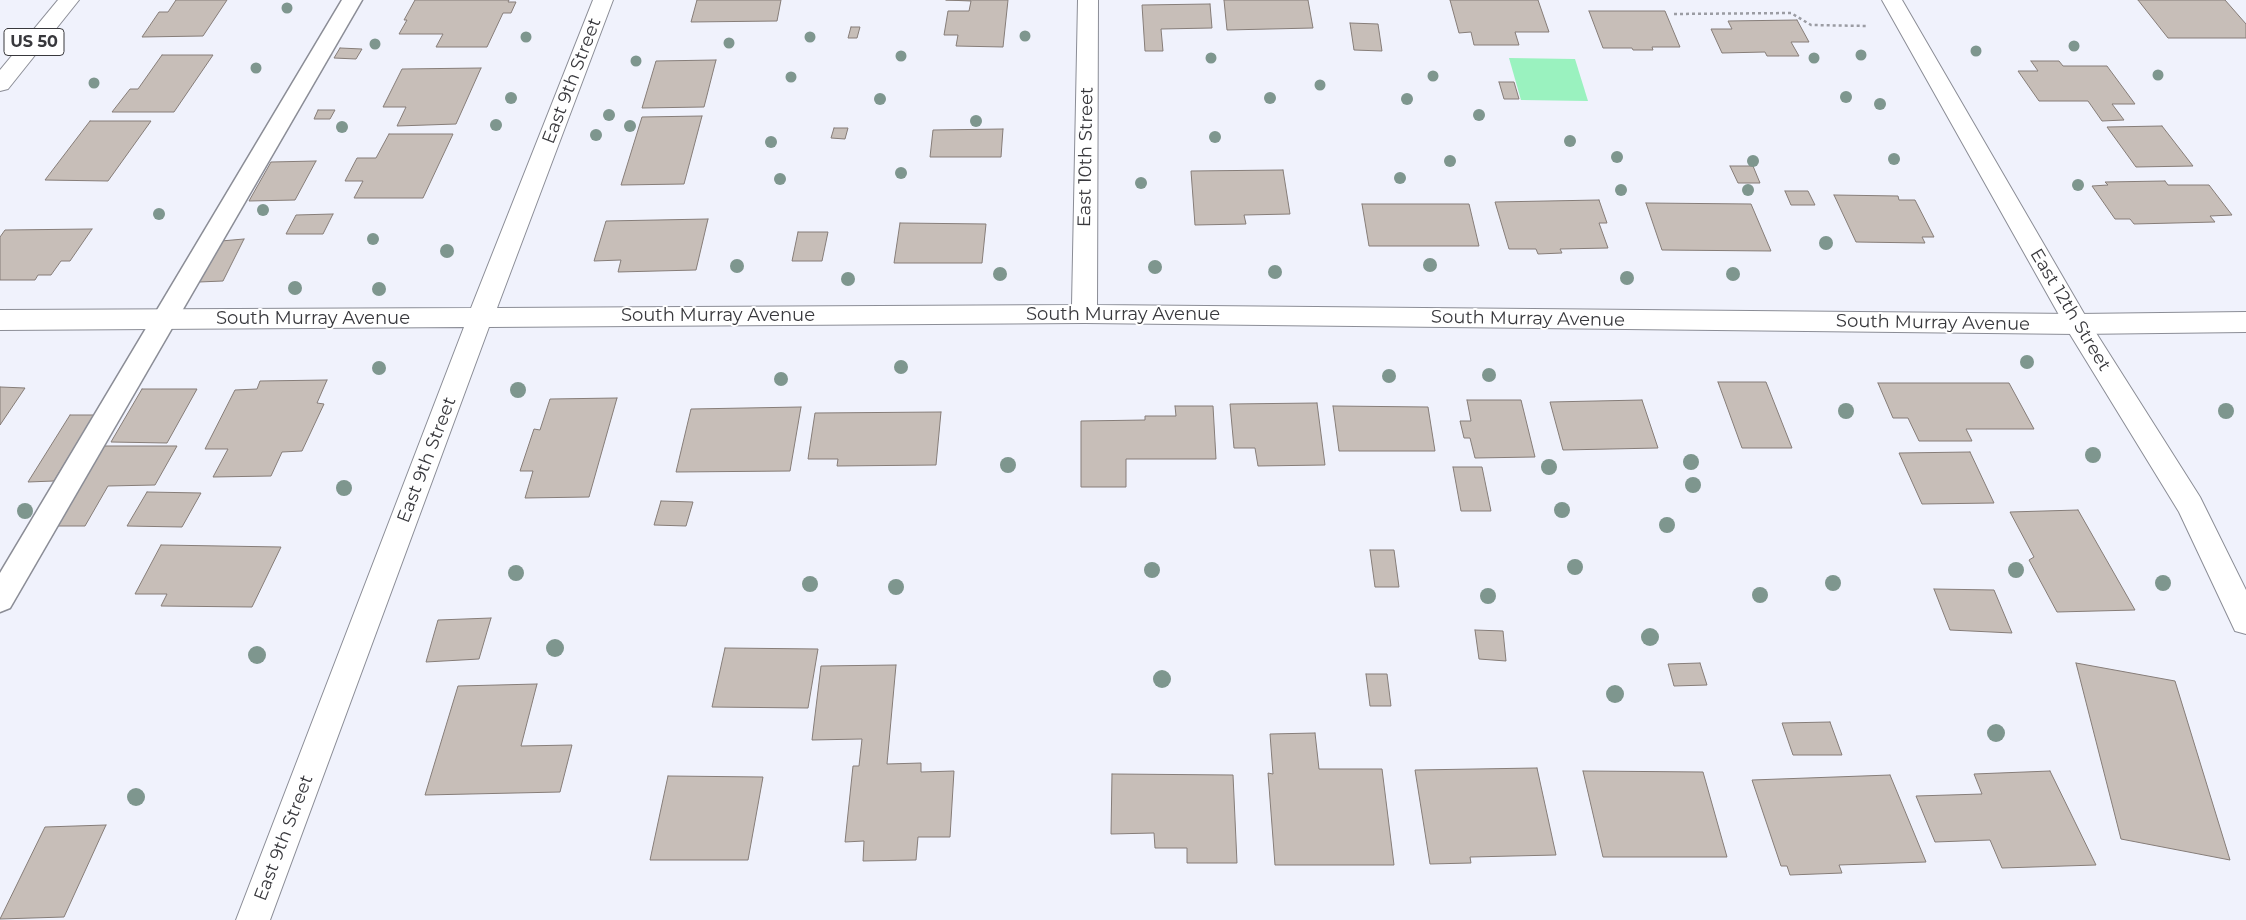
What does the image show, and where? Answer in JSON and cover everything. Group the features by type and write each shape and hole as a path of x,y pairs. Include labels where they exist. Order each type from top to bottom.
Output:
{"main road":[{"name":"US 50","path":"0,84 68,0"},
{"name":"East 9th Street","path":"253,920 480,318 603,0"},
{"name":"East 10th Street","path":"1084,314 1088,0"},
{"name":"East 12th Street","path":"1892,0 2077,324 2190,505 2246,621"},
{"name":"South Murray Avenue","path":"0,320 1084,314 2077,324 2246,322"}],"lane":[{"path":"0,599 352,0"}],"path":[{"path":"1674,14 1791,13 1811,25 1858,25"}],"green space":[{"path":"1509,58 1575,59 1588,101 1521,100"}],"building":[{"path":"176,0 227,0 203,36 142,37 159,12 168,12"},
{"path":"415,0 509,0 508,2 516,2 511,13 503,13 487,47 436,47 443,34 399,34"},
{"path":"697,0 781,0 777,21 691,22"},
{"path":"946,0 1008,0 1003,47 956,46 958,35 944,35 948,11 969,11 971,1"},
{"path":"1224,0 1308,0 1313,28 1227,30"},
{"path":"1450,0 1538,0 1549,32 1515,32 1519,45 1474,45 1471,32 1459,33"},
{"path":"2138,0 2225,0 2246,24 2246,38 2168,38"},
{"path":"1210,4 1212,28 1161,29 1163,51 1145,51 1142,5"},
{"path":"1589,11 1665,11 1680,47 1652,47 1653,50 1603,48"},
{"path":"1797,20 1809,42 1791,42 1799,56 1767,56 1765,52 1722,53 1711,29 1732,29 1728,21"},
{"path":"1350,23 1378,24 1382,51 1354,50"},
{"path":"851,27 860,27 857,38 848,38"},
{"path":"340,48 362,49 356,59 334,58"},
{"path":"162,55 213,55 174,112 112,112 130,89 138,89"},
{"path":"716,60 704,107 642,108 656,61"},
{"path":"2031,61 2059,61 2063,66 2107,66 2135,104 2112,104 2124,120 2102,121 2088,101 2039,101 2018,71 2038,71"},
{"path":"481,68 456,124 397,126 406,107 383,107 402,69"},
{"path":"1499,82 1514,82 1519,99 1504,99"},
{"path":"318,110 335,110 330,119 314,119"},
{"path":"702,116 684,184 621,185 642,117"},
{"path":"90,121 151,121 108,181 45,180"},
{"path":"2162,126 2193,166 2136,167 2107,127"},
{"path":"834,128 848,128 845,139 831,138"},
{"path":"1003,129 1001,157 930,157 933,130"},
{"path":"389,134 453,134 423,198 354,198 363,181 345,181 357,158 376,158"},
{"path":"316,161 295,200 249,201 271,162"},
{"path":"1730,166 1753,166 1760,183 1738,183"},
{"path":"1283,170 1290,214 1244,215 1246,224 1195,225 1191,171"},
{"path":"2165,181 2168,185 2209,185 2232,215 2210,216 2215,222 2134,224 2130,219 2115,219 2092,186 2108,185 2105,182"},
{"path":"1785,191 1808,191 1815,205 1791,205"},
{"path":"1834,195 1898,196 1899,200 1915,200 1934,237 1922,237 1925,243 1856,242"},
{"path":"1599,200 1607,223 1599,223 1608,248 1560,249 1562,253 1538,254 1536,249 1509,249 1495,202"},
{"path":"1646,203 1751,204 1771,251 1662,250"},
{"path":"1362,204 1469,204 1479,246 1369,246"},
{"path":"333,214 323,234 286,234 296,215"},
{"path":"708,219 696,270 618,272 621,260 594,261 606,221"},
{"path":"900,223 986,224 982,263 894,263"},
{"path":"92,229 70,261 61,261 51,275 38,275 35,280 0,280 0,237 5,230"},
{"path":"798,232 828,232 822,261 792,261"},
{"path":"244,239 223,281 199,282 221,241"},
{"path":"327,380 317,403 324,404 302,451 282,452 271,476 213,477 228,449 205,449 235,390 257,389 260,381"},
{"path":"1718,382 1766,382 1792,448 1742,448"},
{"path":"1878,383 2009,383 2034,429 1966,429 1972,441 1919,441 1908,418 1893,418"},
{"path":"0,387 25,388 0,425"},
{"path":"142,389 197,389 167,443 111,442"},
{"path":"617,398 589,497 525,498 533,471 520,471 534,429 540,430 550,399"},
{"path":"1467,400 1521,400 1535,457 1475,458 1470,438 1464,438 1460,421 1471,421"},
{"path":"1642,400 1658,448 1563,450 1550,402"},
{"path":"1317,403 1325,465 1258,466 1255,448 1234,448 1230,404"},
{"path":"1175,406 1213,406 1216,459 1126,459 1126,487 1081,487 1081,421 1145,420 1145,416 1176,416"},
{"path":"1333,406 1428,407 1435,451 1339,451"},
{"path":"801,407 790,471 676,472 691,409"},
{"path":"941,412 936,465 837,466 838,459 808,459 815,413"},
{"path":"70,415 94,415 54,481 28,482"},
{"path":"103,446 177,446 155,485 108,486 85,526 57,526"},
{"path":"1970,452 1994,503 1922,504 1899,453"},
{"path":"1453,467 1482,467 1491,511 1461,511"},
{"path":"147,492 201,493 182,527 127,526"},
{"path":"661,501 693,502 686,526 654,525"},
{"path":"2078,510 2135,610 2057,612 2029,560 2034,557 2010,512"},
{"path":"161,545 281,547 252,607 161,606 167,594 135,594"},
{"path":"1370,550 1394,550 1399,587 1375,587"},
{"path":"1934,589 1994,590 2012,633 1950,630"},
{"path":"491,618 479,659 426,662 438,620"},
{"path":"1475,630 1503,631 1506,661 1479,659"},
{"path":"725,648 818,649 808,708 712,707"},
{"path":"1700,663 1707,685 1674,686 1668,664"},
{"path":"2076,663 2175,681 2230,860 2121,839"},
{"path":"896,665 887,764 921,763 921,772 954,771 950,837 918,837 916,860 863,861 864,841 845,842 853,766 859,766 862,739 812,740 821,666"},
{"path":"1366,674 1387,674 1391,706 1370,706"},
{"path":"537,684 521,746 572,745 560,792 425,795 458,686"},
{"path":"1830,722 1842,755 1793,755 1782,723"},
{"path":"1315,733 1319,769 1382,769 1394,865 1275,865 1268,773 1273,774 1270,734"},
{"path":"1537,768 1556,855 1470,857 1471,863 1430,864 1415,770"},
{"path":"1583,771 1703,772 1727,857 1603,857"},
{"path":"2050,771 2096,865 2002,868 1990,840 1935,842 1916,796 1982,794 1974,774"},
{"path":"1112,774 1233,775 1237,863 1187,863 1187,848 1155,848 1154,833 1111,834"},
{"path":"1890,775 1926,862 1839,865 1842,873 1790,875 1787,866 1781,866 1752,780"},
{"path":"668,776 763,777 748,860 650,860"},
{"path":"106,825 64,917 0,919 45,827"}]}
